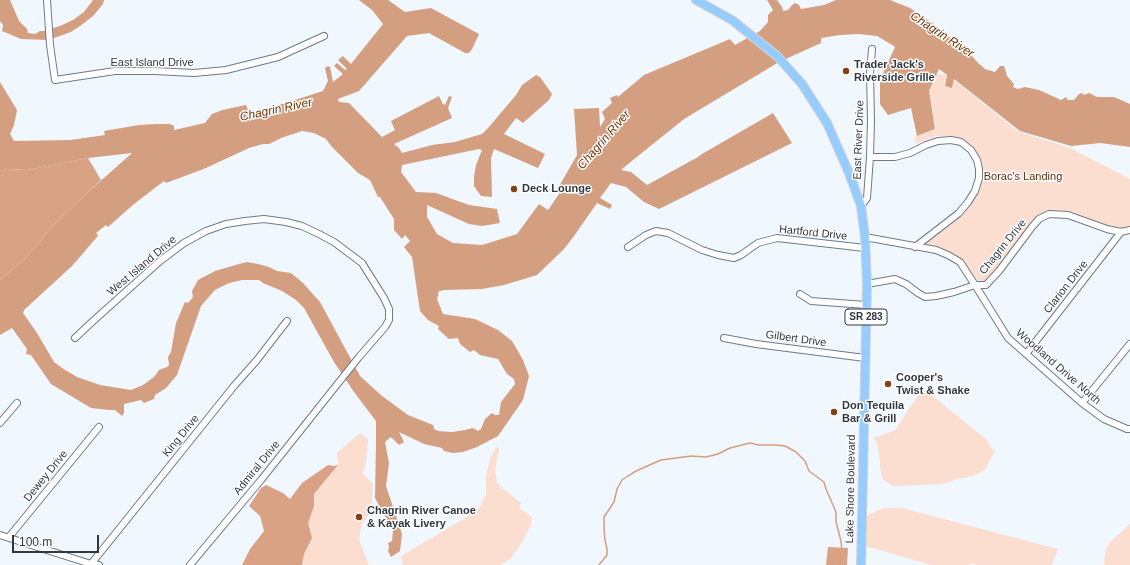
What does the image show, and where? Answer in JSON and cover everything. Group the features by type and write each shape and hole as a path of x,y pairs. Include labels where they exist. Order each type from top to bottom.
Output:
{"main road":[{"name":"Lake Shore Boulevard","path":"696,0 732,20 777,56 802,84 827,123 849,173 861,206 865,237 867,284 860,565"}],"street":[{"name":"East Island Drive","path":"47,0 50,45 55,80 115,71 189,73 226,70 278,58 324,36"},
{"name":"East River Drive","path":"861,206 867,198 870,157 870,73 872,49"},
{"path":"870,157 895,157 910,154 938,141 951,140 961,142 971,150 977,160 979,178 975,191 968,202 959,213 915,247"},
{"name":"Chagrin Drive","path":"975,284 986,285 999,271 1032,226 1039,219 1050,214 1068,215 1107,229 1121,232"},
{"name":"West Island Drive","path":"75,338 160,261 184,243 219,226 264,219 286,222 302,226 334,242 362,263 384,298 389,309 389,320 385,327 339,383"},
{"path":"1121,232 1130,230"},
{"name":"Hartford Drive","path":"628,247 646,235 656,231 668,233 702,250 734,258 758,243 776,238 865,248"},
{"name":"Clarion Drive","path":"1026,354 1121,232"},
{"name":"Woodland Drive North","path":"865,237 936,250 960,262 1008,338 1082,403 1104,419 1130,429"},
{"path":"867,284 895,279 901,281 918,294 925,297 948,293 975,284"},
{"path":"800,294 811,301 866,306"},
{"name":"King Drive","path":"91,564 287,321"},
{"name":"Gilbert Drive","path":"724,338 756,344 865,358"},
{"path":"1082,403 1130,344"},
{"name":"Admiral Drive","path":"190,565 339,383"},
{"path":"0,423 17,403"},
{"name":"Dewey Drive","path":"9,537 99,427"},
{"path":"0,535 91,564 99,565"}],"green space":[{"name":"Borac's Landing","path":"937,74 946,75 944,86 952,88 954,80 1019,132 1070,148 1130,179 1130,226 1121,228 1106,226 1049,212 1041,214 993,273 985,281 979,282 960,259 928,246 926,244 927,240 967,207 981,167 979,157 972,146 960,139 947,136 936,136 916,144 915,137 936,129 929,92"},
{"path":"924,389 987,440 990,447 995,451 985,470 972,476 943,484 892,486 883,479 877,443 874,438 895,430"},
{"path":"360,433 368,439 366,463 363,474 373,484 370,513 363,522 359,540 369,565 259,565 338,465 337,453"},
{"path":"496,447 499,449 495,471 497,482 521,503 519,508 532,517 531,525 524,539 511,558 501,565 403,565 401,556 467,517 479,508 486,495 486,475 490,459"},
{"path":"883,508 902,508 1058,549 1052,565 978,565 971,563 969,565 931,565 866,546 865,528 868,515"},
{"path":"1130,524 1130,565 1104,565 1105,551 1111,541"}],"shaded area":[{"path":"88,158 101,180 53,226 24,260 0,280 0,171 7,169 27,170"},
{"path":"328,465 338,465 314,494 314,506 308,523 312,538 304,554 302,565 242,565 250,549 264,531 260,516 249,506 261,488 266,485 283,493 290,499 302,483"},
{"path":"828,547 848,548 847,565 826,565"}],"water":[{"path":"0,0 10,0 19,21 27,29 28,33 35,34 73,20 84,12 93,0 104,0 103,4 93,16 80,26 71,32 48,40 21,39 2,31 3,25 0,21"},
{"name":"Chagrin River","path":"359,0 388,0 405,12 431,8 479,34 469,53 465,53 429,33 407,36 359,91 338,99 339,102 349,103 382,137 395,130 391,121 439,96 445,105 449,96 452,97 448,108 452,118 394,144 402,153 432,145 455,142 482,134 516,95 522,85 536,75 540,77 552,94 549,100 523,123 516,118 504,134 545,154 538,168 494,149 491,158 492,197 481,196 474,186 476,165 482,150 479,149 402,165 401,172 416,192 436,193 469,205 497,209 500,223 482,226 469,224 427,205 427,217 437,234 453,243 482,245 517,234 539,204 548,210 559,194 558,188 577,155 574,109 599,108 600,127 605,119 602,112 612,103 610,98 617,95 618,97 644,75 730,39 735,45 760,31 768,22 768,15 773,10 767,0 777,0 783,11 788,10 795,3 799,5 801,9 824,5 836,0 890,0 910,8 936,26 958,45 962,42 965,48 985,69 995,72 1000,66 1004,66 1007,76 1014,84 1013,87 1018,89 1025,87 1039,90 1061,100 1066,97 1068,100 1074,100 1079,94 1082,93 1084,95 1089,93 1097,97 1114,97 1130,104 1130,147 1100,143 1071,146 1020,131 954,79 952,88 945,86 947,75 939,69 929,91 935,129 917,136 911,108 888,115 880,104 880,80 895,47 877,36 858,34 821,38 821,43 779,62 684,119 621,170 631,172 647,185 773,113 792,143 659,209 644,202 626,187 611,183 600,198 612,205 610,209 597,203 564,249 537,275 504,285 482,289 439,291 437,299 443,314 475,319 498,330 512,341 523,360 529,376 523,400 498,436 477,447 463,452 453,453 444,451 442,448 424,444 399,432 404,442 399,445 391,437 385,442 389,463 386,486 402,534 400,551 391,557 388,551 388,543 392,541 393,531 375,498 376,421 334,362 304,308 296,300 282,291 259,280 242,280 229,283 215,290 201,306 177,375 166,388 155,395 154,399 144,403 141,400 124,404 124,413 122,416 115,410 91,408 51,384 31,355 26,354 27,349 12,328 0,335 0,280 24,260 53,226 86,194 132,153 88,158 27,170 7,169 0,171 0,82 17,110 14,125 10,134 14,141 71,140 105,135 104,131 139,125 170,124 174,126 174,130 205,123 212,114 222,110 246,105 249,113 323,91 328,81 325,68 328,66 330,67 333,82 343,74 334,66 337,63 345,70 347,69 338,60 343,56 351,64 383,24 372,10","holes":["302,131 314,133 326,139 358,173 370,180 378,197 380,197 394,219 394,230 402,239 405,235 410,241 404,247 412,257 420,311 428,320 439,326 438,329 449,339 458,338 460,344 470,352 474,350 480,355 498,359 507,374 514,379 515,384 501,402 499,415 492,413 485,419 481,429 478,431 473,428 452,432 438,431 434,429 433,425 408,415 382,396 360,376 320,302 303,283 291,273 277,271 269,267 247,262 215,271 198,280 192,291 193,297 188,303 185,302 176,323 171,352 168,357 169,365 159,370 154,377 143,385 131,390 100,385 77,377 54,362 23,313 24,310 72,266 97,237 98,235 96,233 106,225 108,227 134,204 164,181 166,183 206,168 249,148 269,144"]}],"waterway":[{"path":"599,565 607,555 604,517 614,502 617,489 622,480 636,471 661,460 691,456 706,457 718,454 730,448 750,443 759,445 785,446 796,452 805,461 809,471 824,482 836,512 836,522 842,551 840,565"}],"place":[{"name":"Trader Jack's Riverside Grille","path":"846,71"},
{"name":"Deck Lounge","path":"514,189"},
{"name":"Cooper's Twist & Shake","path":"888,384"},
{"name":"Don Tequila Bar & Grill","path":"834,412"},
{"name":"Chagrin River Canoe & Kayak Livery","path":"359,517"}]}
